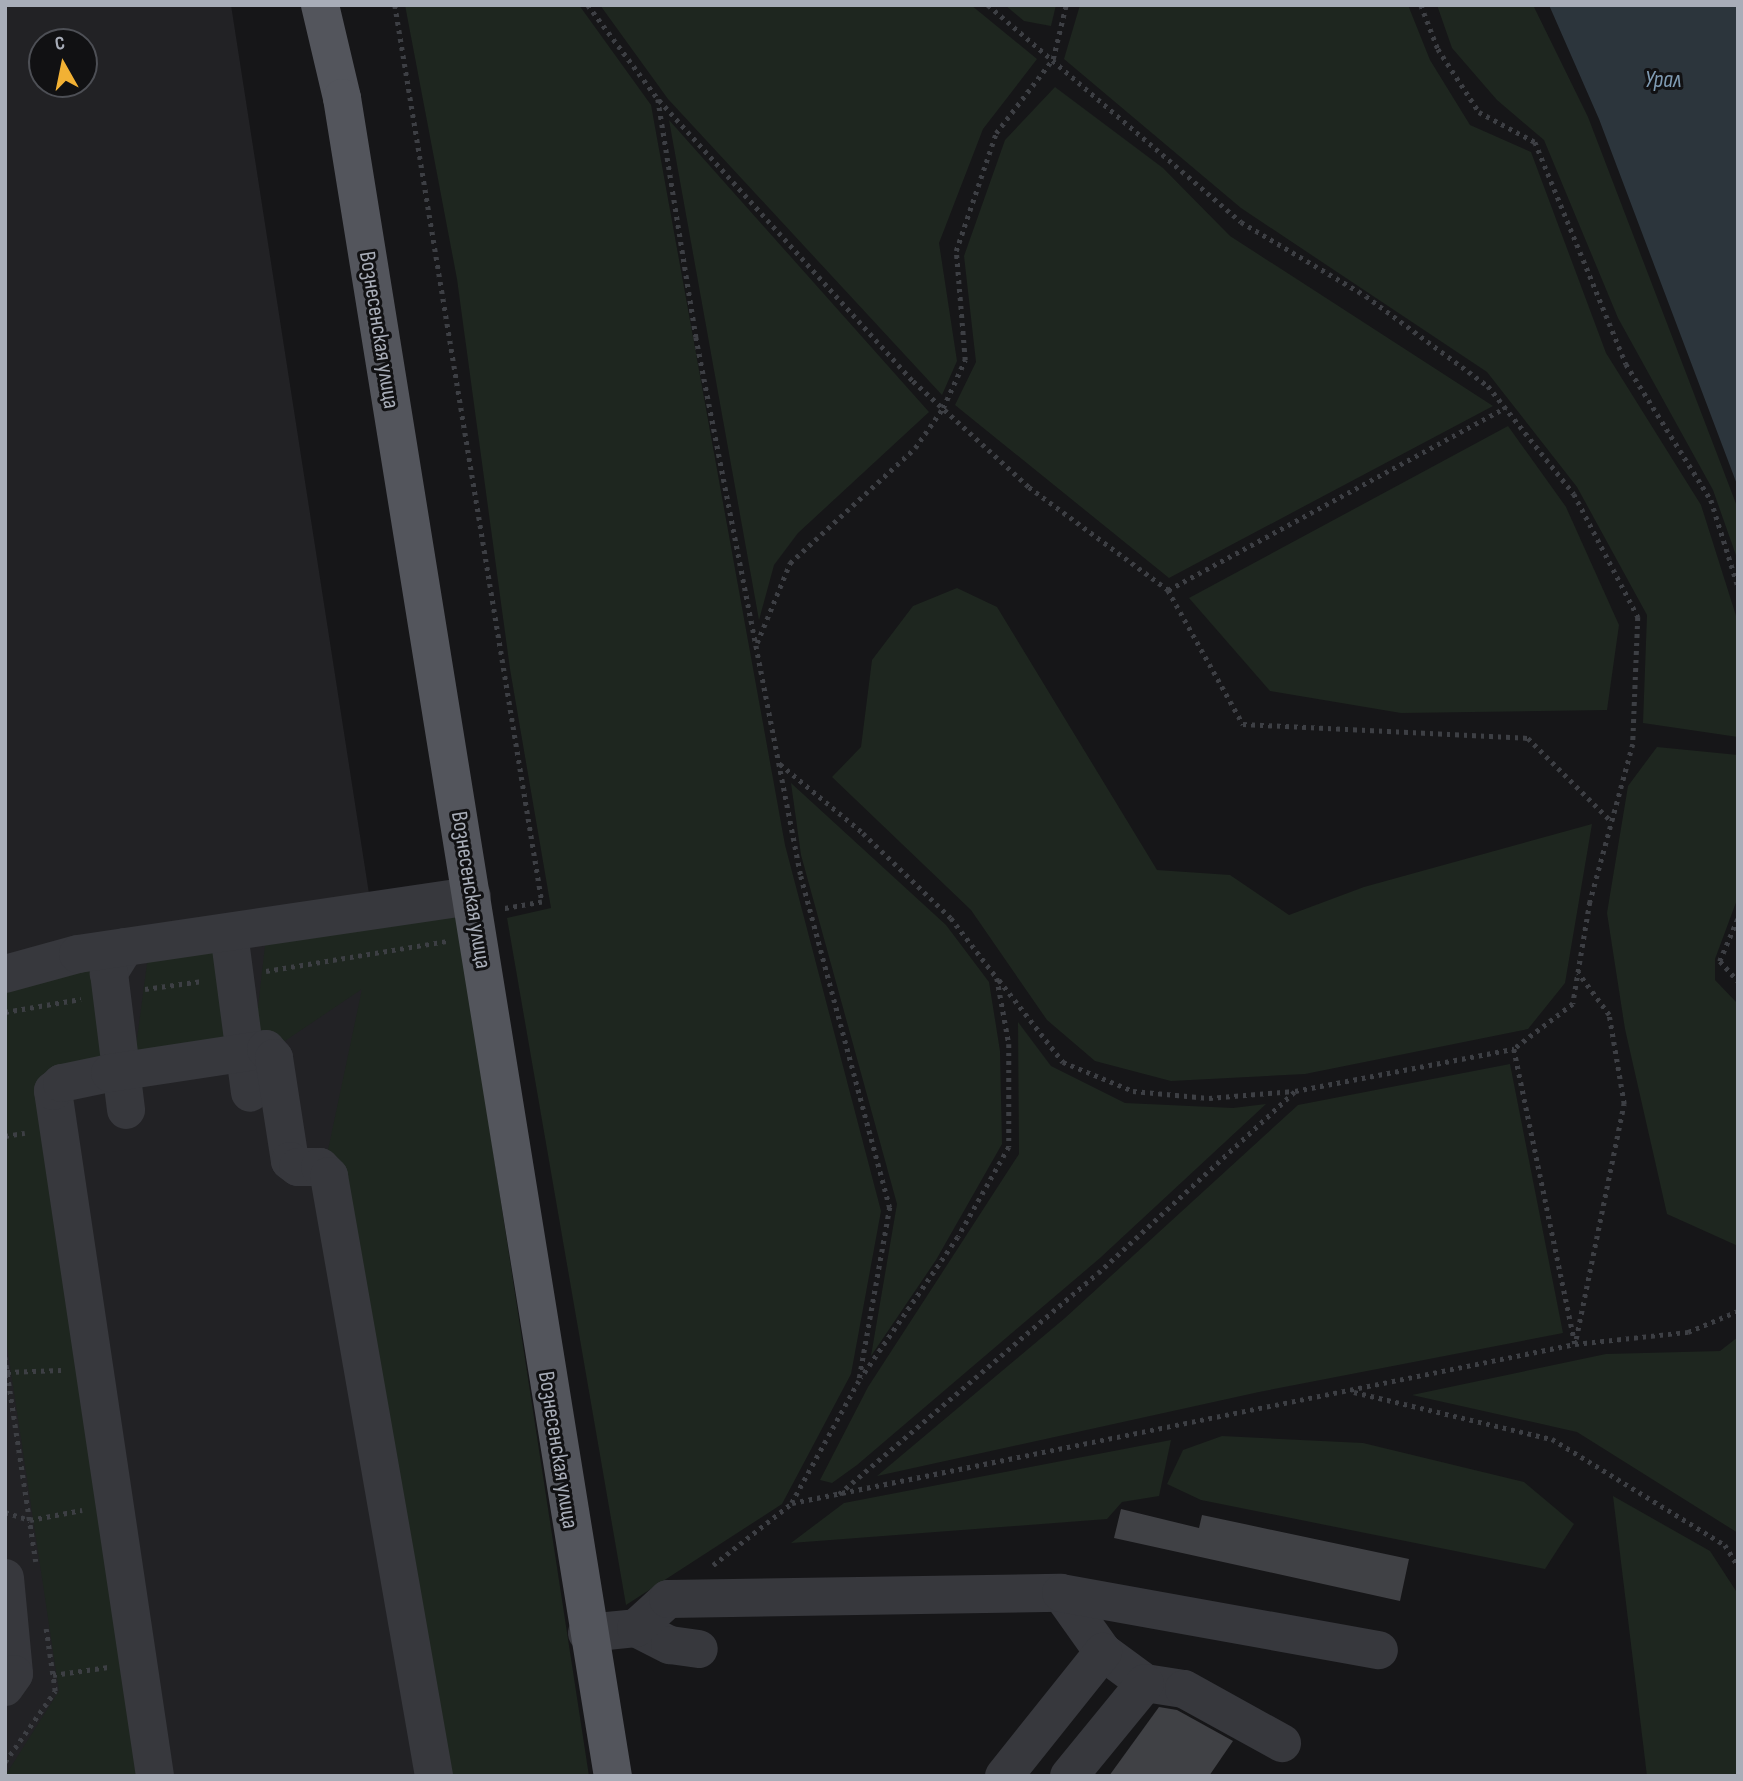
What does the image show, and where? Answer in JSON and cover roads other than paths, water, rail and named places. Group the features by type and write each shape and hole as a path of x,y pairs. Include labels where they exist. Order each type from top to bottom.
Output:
{"main road":[{"name":"Вознесенская улица","path":"320,5 342,99 472,896 587,1633 613,1776"}],"lane":[{"path":"5,974 125,947 472,896"},
{"path":"229,933 250,1093"},
{"path":"125,947 109,973 126,1110"},
{"path":"155,1776 111,1505 53,1091 62,1083 120,1071 266,1049 272,1054 290,1161 298,1167 320,1167 329,1176 434,1776"},
{"path":"5,1577 8,1679"},
{"path":"636,1628 668,1600 1061,1593 1379,1650"},
{"path":"1061,1593 1103,1652 1144,1683 1184,1689 1282,1744"},
{"path":"587,1633 636,1628 670,1645 699,1649"},
{"path":"1004,1776 1103,1652"},
{"path":"1069,1776 1144,1683"}],"water":[{"name":"Урал","path":"1549,5 1738,5 1738,487 1599,119"}]}
